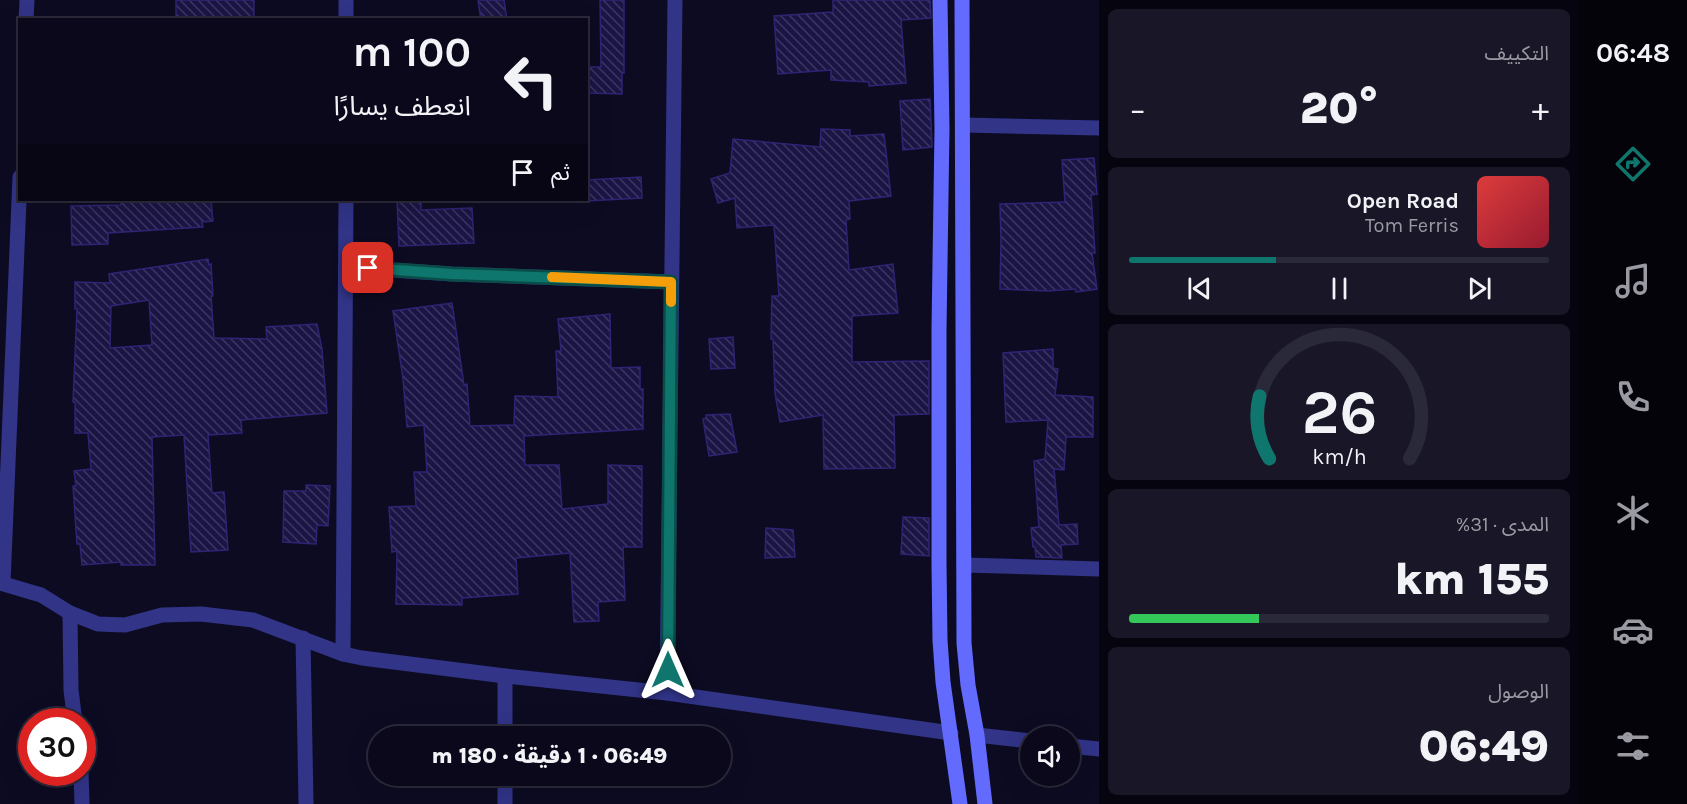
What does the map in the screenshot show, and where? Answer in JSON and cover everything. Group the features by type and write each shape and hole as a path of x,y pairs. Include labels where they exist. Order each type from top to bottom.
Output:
{"street":[{"path":"26,18 27,0"},
{"path":"346,0 346,18"},
{"path":"668,693 675,0"},
{"path":"940,0 942,129 939,330 940,639 943,682 960,804"},
{"path":"962,0 964,643 985,804"},
{"path":"964,125 1099,128"},
{"path":"19,201 1,583 41,595 70,613 98,624 125,625 162,615 201,614 252,620 343,654 362,658 668,693 951,733"},
{"path":"343,654 346,201"},
{"path":"346,267 452,274 671,282"},
{"path":"964,565 1099,569"},
{"path":"70,613 73,708"},
{"path":"303,638 306,804"},
{"path":"504,676 505,726"},
{"path":"977,735 1020,740"},
{"path":"1080,747 1099,749"},
{"path":"81,786 82,804"},
{"path":"505,786 505,804"}],"building":[{"path":"176,0 254,0 254,18 176,18"},
{"path":"478,0 504,0 507,18 481,18"},
{"path":"600,0 624,0 622,94 588,93 588,67 601,67"},
{"path":"833,0 930,0 931,18 901,20 906,83 869,86 869,82 831,80 831,70 778,74 774,16 833,12"},
{"path":"930,99 932,147 903,150 900,101"},
{"path":"821,129 850,130 850,136 884,134 891,196 849,201 850,219 846,220 849,270 893,264 898,313 852,316 852,362 929,361 929,414 894,415 895,468 824,469 823,415 780,422 775,393 773,339 771,339 772,296 779,296 774,225 737,228 735,198 718,203 711,179 730,173 733,139 820,147"},
{"path":"1094,158 1097,194 1091,195 1095,253 1092,253 1097,289 1076,292 1075,289 1048,291 1000,289 1000,204 1065,202 1062,160"},
{"path":"641,177 642,198 588,201 588,180"},
{"path":"121,201 211,201 213,221 202,222 203,227 108,233 108,244 72,245 71,206 121,205"},
{"path":"397,201 421,201 421,210 472,208 474,243 399,246"},
{"path":"208,259 209,265 211,264 214,338 267,339 266,327 317,324 322,349 327,413 241,420 242,433 208,435 212,493 224,492 228,550 191,552 184,435 152,437 155,565 121,565 121,562 82,565 80,544 77,544 74,471 91,469 88,433 75,433 75,402 73,402 77,309 75,309 75,282 110,283 109,274","holes":["149,300 152,345 110,348 111,306"]},
{"path":"452,303 464,385 467,384 470,426 514,425 515,396 558,397 556,351 561,351 558,319 610,314 611,368 640,367 640,389 643,389 643,429 524,436 525,465 559,465 562,509 608,504 608,465 642,466 642,547 623,547 625,600 598,602 599,621 574,622 570,553 516,558 518,594 462,598 462,605 396,604 397,551 392,552 389,507 416,506 414,472 427,472 424,425 407,427 393,311"},
{"path":"733,337 735,368 711,369 709,339"},
{"path":"1053,349 1053,368 1058,369 1055,395 1093,397 1093,437 1066,437 1064,470 1054,469 1059,525 1077,524 1078,544 1061,545 1062,558 1036,557 1035,547 1033,547 1031,528 1039,527 1034,461 1045,459 1048,420 1006,422 1003,353"},
{"path":"730,414 737,452 709,456 703,419 706,415"},
{"path":"306,485 330,486 328,526 317,525 316,544 283,542 284,491 306,491"},
{"path":"903,517 929,518 929,556 901,554"},
{"path":"766,528 793,530 795,557 765,558"}],"slow traffic":[{"path":"552,277 671,282 671,302"}],"route":[{"path":"368,268 452,274 671,282 668,670"}]}
